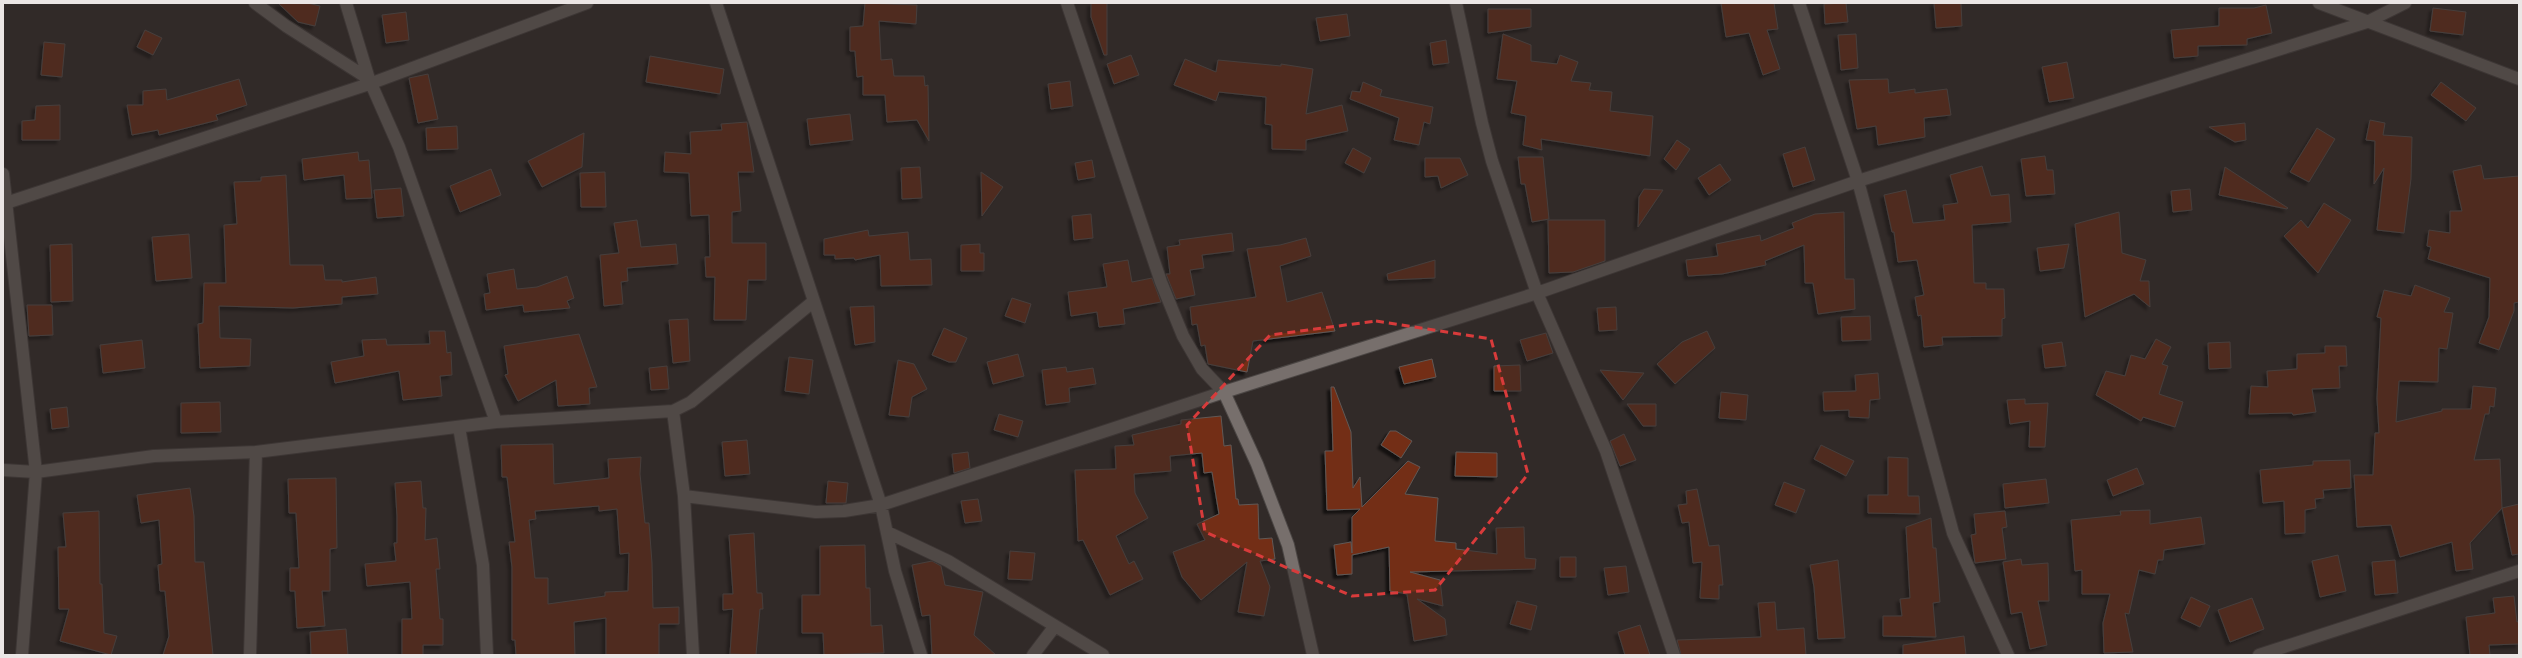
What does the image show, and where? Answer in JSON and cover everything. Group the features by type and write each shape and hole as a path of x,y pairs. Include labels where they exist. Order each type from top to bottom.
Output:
{"street":[{"path":"255,3 292,30 370,81"},
{"path":"346,3 370,81 400,147 496,422"},
{"path":"4,204 370,81 587,3"},
{"path":"716,3 881,505 895,571 922,655"},
{"path":"1067,3 1161,282 1183,336 1202,369 1224,392 1257,464 1288,545 1313,655"},
{"path":"1456,3 1484,131 1537,293 1606,451 1674,655"},
{"path":"1799,3 1858,181 1953,534 2008,655"},
{"path":"2319,3 2519,79"},
{"path":"684,496 816,512 844,511 881,505 1224,392 1537,293 1858,181 2367,22 2406,3"},
{"path":"3,174 4,204 36,472 22,655"},
{"path":"3,470 36,472 154,456 256,452 496,422 673,411 691,402 814,301"},
{"path":"673,411 684,496 693,655"},
{"path":"459,427 483,565 487,655"},
{"path":"250,655 256,452"},
{"path":"887,532 948,561 1103,655"},
{"path":"2259,655 2519,571"},
{"path":"1033,655 1055,626"}],"highlighted area":[{"path":"1376,321 1491,339 1528,474 1435,590 1352,596 1205,532 1187,425 1270,335"}],"building":[{"path":"278,3 308,3 320,6 315,26 298,22"},
{"path":"865,3 917,5 916,24 879,21 881,60 892,59 894,76 924,76 925,86 928,85 929,141 917,120 887,122 885,95 863,95 863,76 857,77 855,51 850,51 850,27 863,26"},
{"path":"1091,3 1107,3 1107,55 1104,55 1091,17"},
{"path":"1721,3 1774,3 1778,29 1767,30 1780,69 1763,75 1749,33 1726,37"},
{"path":"1846,3 1848,22 1825,24 1824,4"},
{"path":"1934,3 1961,3 1962,26 1936,28"},
{"path":"2266,5 2272,33 2247,39 2247,45 2198,46 2198,56 2174,58 2171,30 2219,26 2219,8 2254,8"},
{"path":"2433,8 2466,12 2463,35 2430,31"},
{"path":"1488,9 1531,9 1531,27 1488,33"},
{"path":"406,12 409,40 386,43 382,15"},
{"path":"1347,14 1350,36 1320,41 1316,18"},
{"path":"145,30 162,38 153,55 137,47"},
{"path":"1503,34 1531,45 1531,61 1557,64 1560,55 1578,62 1571,81 1591,83 1589,90 1612,92 1610,111 1653,116 1650,156 1541,139 1542,150 1523,145 1526,116 1511,113 1517,81 1497,79"},
{"path":"1856,34 1858,68 1841,70 1838,35"},
{"path":"1446,40 1449,63 1433,65 1430,43"},
{"path":"44,42 65,44 62,77 41,75"},
{"path":"1131,55 1139,75 1114,84 1107,64"},
{"path":"650,56 724,69 720,94 646,82"},
{"path":"1185,59 1216,72 1218,60 1281,66 1281,64 1313,69 1306,114 1342,105 1348,131 1306,140 1306,150 1272,149 1272,125 1265,124 1266,97 1219,92 1216,101 1174,85"},
{"path":"2067,62 2074,98 2049,102 2042,67"},
{"path":"428,74 438,119 418,123 409,78"},
{"path":"239,79 247,105 216,115 218,120 159,135 158,130 132,135 127,105 143,105 143,91 166,89 167,100"},
{"path":"1888,79 1889,93 1915,89 1915,93 1947,89 1951,115 1924,118 1925,137 1878,145 1876,126 1857,129 1849,80"},
{"path":"1070,81 1073,106 1051,109 1048,84"},
{"path":"1363,82 1382,90 1380,96 1433,107 1430,124 1424,122 1419,145 1394,140 1399,118 1350,99 1352,91 1360,92"},
{"path":"2441,82 2476,108 2466,121 2431,95"},
{"path":"60,105 60,140 22,140 22,121 35,120 36,106"},
{"path":"850,114 853,140 810,145 807,119"},
{"path":"2370,120 2385,123 2383,135 2412,137 2411,179 2404,233 2377,230 2384,168 2374,184 2375,141 2366,140"},
{"path":"747,122 754,172 738,172 741,211 732,212 732,243 766,243 766,280 748,280 746,320 714,320 715,277 706,277 705,257 710,257 709,215 691,216 689,173 664,172 665,152 691,154 690,132 722,130 721,124"},
{"path":"2245,123 2246,140 2235,142 2209,127"},
{"path":"457,126 458,149 427,150 426,128"},
{"path":"2317,128 2335,139 2309,182 2290,172"},
{"path":"584,133 582,167 542,187 528,161"},
{"path":"1677,140 1690,149 1676,170 1664,159"},
{"path":"1805,147 1815,180 1793,187 1783,154"},
{"path":"1353,148 1371,158 1364,173 1345,163"},
{"path":"358,152 359,161 369,160 372,198 346,199 344,175 304,180 302,159"},
{"path":"2045,156 2047,170 2053,170 2055,194 2026,196 2021,159"},
{"path":"1518,157 1543,157 1549,219 1532,222 1525,184 1521,184"},
{"path":"1425,158 1460,158 1468,175 1441,188 1438,176 1425,177"},
{"path":"1092,160 1095,177 1078,180 1075,163"},
{"path":"1720,164 1731,180 1709,195 1698,178"},
{"path":"2481,165 2484,179 2519,176 2519,302 2514,303 2514,311 2499,350 2479,343 2489,317 2490,278 2428,259 2431,247 2427,246 2429,230 2450,233 2450,211 2462,211 2453,171"},
{"path":"1982,166 1991,196 2009,194 2011,222 1972,225 1974,283 1986,283 1986,289 2004,289 2005,318 2002,319 2002,336 1942,337 1943,345 1924,347 1921,315 1918,316 1915,297 1924,295 1917,260 1898,262 1894,232 1892,232 1884,195 1906,190 1913,223 1945,220 1943,205 1958,203 1950,175"},
{"path":"920,167 922,198 902,199 901,168"},
{"path":"2225,167 2288,208 2219,195"},
{"path":"491,169 501,195 460,212 450,186"},
{"path":"605,172 606,207 581,207 580,173"},
{"path":"981,172 1003,187 982,216"},
{"path":"286,175 290,265 323,265 325,280 342,280 342,282 376,277 378,294 342,297 342,304 293,308 219,306 220,338 251,339 250,366 200,368 198,324 203,323 204,283 226,283 224,225 237,224 234,182 261,181 261,177"},
{"path":"401,188 404,216 377,218 374,190"},
{"path":"1644,189 1663,190 1638,227 1639,197"},
{"path":"2190,189 2192,210 2173,212 2171,191"},
{"path":"2324,203 2351,220 2318,273 2284,236 2301,220 2308,228"},
{"path":"1844,212 1845,279 1854,279 1855,309 1818,314 1813,283 1805,283 1804,245 1765,261 1766,265 1722,274 1688,276 1686,260 1718,256 1716,244 1760,235 1761,241 1794,228 1792,223 1815,214"},
{"path":"2119,212 2122,253 2146,260 2140,281 2149,281 2150,307 2134,294 2085,317 2075,224"},
{"path":"1091,214 1093,238 1074,240 1072,216"},
{"path":"637,220 641,247 676,244 678,264 627,268 628,281 621,282 623,304 604,306 600,255 619,253 614,223"},
{"path":"1548,220 1605,220 1605,261 1573,272 1549,273"},
{"path":"868,230 869,236 908,232 910,260 931,259 932,285 881,286 880,255 855,260 854,258 835,259 835,255 824,255 824,239"},
{"path":"1232,233 1234,251 1202,255 1204,268 1190,270 1195,295 1176,299 1166,274 1170,274 1167,247 1180,245 1179,240"},
{"path":"189,234 192,278 156,281 152,237"},
{"path":"1306,238 1311,256 1280,266 1287,302 1322,292 1335,331 1253,341 1247,372 1208,364 1205,345 1201,346 1197,324 1192,325 1190,307 1256,297 1247,249 1280,245"},
{"path":"72,244 73,301 51,302 50,245"},
{"path":"980,244 980,253 984,253 984,271 961,271 961,245"},
{"path":"2069,244 2064,268 2040,271 2037,248"},
{"path":"1128,260 1132,282 1152,278 1161,302 1123,309 1125,324 1099,327 1097,312 1071,316 1068,292 1107,287 1103,264"},
{"path":"1435,260 1435,278 1388,280 1387,274"},
{"path":"514,269 517,289 537,287 567,276 574,298 567,301 570,308 524,312 523,305 486,310 484,294 490,293 487,274"},
{"path":"2415,285 2450,298 2444,312 2453,313 2447,349 2439,348 2438,382 2399,381 2396,422 2442,411 2442,409 2471,409 2473,386 2496,388 2494,407 2490,406 2489,414 2485,414 2474,460 2500,459 2502,508 2470,543 2473,569 2456,571 2452,542 2400,557 2391,525 2357,527 2354,475 2373,475 2375,433 2379,433 2377,398 2381,318 2377,317 2384,290 2411,296"},
{"path":"1012,298 1031,304 1025,323 1005,316"},
{"path":"27,305 52,305 53,335 29,336"},
{"path":"874,306 875,342 855,345 850,307"},
{"path":"1616,307 1617,330 1599,331 1597,308"},
{"path":"1870,316 1871,340 1842,341 1841,317"},
{"path":"688,319 690,361 673,363 669,320"},
{"path":"944,328 967,338 956,362 949,362 932,355"},
{"path":"429,331 445,331 447,353 451,352 452,375 440,376 442,396 403,400 399,371 335,383 331,362 364,356 362,340 386,339 387,345 430,344"},
{"path":"1707,331 1715,348 1675,384 1657,364 1682,342"},
{"path":"1546,333 1553,353 1527,361 1520,340"},
{"path":"579,334 597,387 589,388 590,404 558,406 556,380 518,401 505,375 508,374 504,346"},
{"path":"2156,339 2171,347 2162,364 2168,366 2159,394 2183,402 2175,427 2143,417 2141,421 2096,395 2106,371 2125,376 2131,355 2145,359"},
{"path":"142,340 145,368 103,373 100,345"},
{"path":"2062,342 2066,366 2045,368 2042,345"},
{"path":"2230,342 2231,368 2209,369 2208,343"},
{"path":"2325,346 2346,346 2347,366 2339,366 2340,388 2312,389 2316,412 2293,415 2292,413 2249,414 2251,386 2268,387 2267,371 2297,369 2297,354 2325,353"},
{"path":"1018,354 1024,376 993,384 987,362"},
{"path":"789,357 813,360 809,394 785,391"},
{"path":"1432,359 1436,377 1404,384 1399,367"},
{"path":"898,360 914,364 927,389 912,397 909,417 889,415"},
{"path":"1520,365 1521,391 1494,391 1494,366"},
{"path":"667,366 669,389 651,390 649,368"},
{"path":"1066,367 1067,372 1093,368 1096,384 1069,388 1070,402 1046,405 1042,370"},
{"path":"1600,370 1644,373 1623,400"},
{"path":"1878,373 1880,399 1870,400 1869,418 1849,417 1849,410 1824,411 1823,392 1856,391 1855,375"},
{"path":"1331,387 1334,387 1351,432 1353,488 1360,477 1362,507 1408,461 1420,467 1405,494 1438,498 1435,541 1456,543 1456,549 1497,554 1496,528 1524,527 1525,558 1536,559 1535,569 1410,572 1440,580 1443,606 1417,599 1445,619 1447,635 1414,641 1407,594 1390,591 1389,547 1352,555 1352,574 1337,575 1334,545 1351,542 1352,553 1352,517 1360,509 1327,510 1325,451 1333,451"},
{"path":"1721,392 1748,395 1746,420 1719,418"},
{"path":"2025,399 2025,404 2048,403 2045,447 2029,447 2030,421 2010,424 2007,400"},
{"path":"220,402 221,432 181,433 181,403"},
{"path":"1627,404 1656,404 1656,426 1643,426"},
{"path":"67,407 69,427 52,429 50,409"},
{"path":"999,414 1023,421 1018,437 994,430"},
{"path":"1221,416 1224,446 1231,445 1236,499 1238,499 1239,505 1258,504 1259,539 1272,538 1275,559 1260,561 1270,587 1264,616 1238,612 1247,562 1201,600 1182,577 1173,552 1205,540 1197,524 1219,514 1212,472 1204,473 1202,453 1170,456 1171,471 1134,474 1135,493 1148,518 1116,536 1129,564 1134,561 1143,579 1110,595 1083,540 1078,541 1075,470 1116,469 1115,446 1134,445 1132,435 1181,424 1181,420"},
{"path":"1390,431 1396,431 1412,441 1401,458 1381,445"},
{"path":"1624,434 1636,460 1620,466 1610,441"},
{"path":"747,440 750,474 725,476 722,442"},
{"path":"553,444 554,484 609,478 608,459 641,457 640,474 645,523 649,523 653,608 679,607 679,624 659,624 659,655 606,655 606,618 574,622 575,655 516,655 515,640 512,640 512,567 509,542 515,542 507,477 502,477 501,445","holes":["599,506 599,511 617,509 620,554 629,553 628,591 605,592 605,596 548,604 548,578 535,578 529,520 536,519 535,511"]},
{"path":"1821,445 1854,461 1846,476 1814,459"},
{"path":"968,452 970,468 954,473 952,454"},
{"path":"1456,452 1497,453 1497,477 1455,476"},
{"path":"1888,457 1908,458 1908,496 1919,496 1920,514 1868,513 1868,495 1888,495"},
{"path":"2350,460 2351,488 2323,490 2324,498 2315,499 2316,508 2305,510 2305,533 2285,534 2284,501 2263,503 2260,470 2313,465 2313,461"},
{"path":"2137,468 2144,484 2113,496 2107,480"},
{"path":"336,478 337,548 330,549 330,591 322,591 325,626 297,628 295,591 290,591 290,568 299,568 296,513 289,513 288,479"},
{"path":"2046,479 2049,503 2005,508 2003,484"},
{"path":"421,481 423,508 426,508 425,540 437,538 440,569 436,569 440,619 443,619 443,645 423,645 423,655 402,655 402,619 412,619 410,582 367,586 365,564 396,561 394,543 397,543 395,483"},
{"path":"828,481 848,483 846,503 826,503"},
{"path":"1784,482 1805,490 1796,513 1775,505"},
{"path":"190,488 194,516 195,562 204,562 213,655 163,655 169,636 165,591 160,591 158,565 162,564 159,520 141,523 137,495"},
{"path":"1697,489 1709,546 1719,545 1723,585 1719,585 1719,599 1700,598 1702,562 1693,563 1689,522 1682,523 1678,505 1687,504 1686,491"},
{"path":"978,499 982,521 965,523 961,501"},
{"path":"2519,504 2519,554 2512,555 2502,508"},
{"path":"2150,510 2150,524 2201,517 2205,544 2164,550 2163,560 2158,560 2155,574 2139,570 2129,614 2125,613 2133,652 2104,653 2103,623 2110,594 2082,594 2082,570 2075,571 2071,520 2121,515 2120,511"},
{"path":"99,511 100,584 102,584 104,633 117,636 111,655 60,641 69,609 59,609 58,547 66,547 63,513"},
{"path":"2005,511 2007,527 2002,528 2006,559 1975,563 1971,535 1976,534 1974,514"},
{"path":"1931,518 1933,548 1936,548 1940,602 1933,603 1936,637 1883,636 1883,616 1902,616 1900,599 1910,598 1906,527"},
{"path":"754,533 757,593 762,593 763,609 760,609 756,655 730,654 733,609 723,610 723,594 733,594 729,535"},
{"path":"865,545 866,588 870,588 871,626 882,625 884,653 824,655 823,633 802,633 802,595 820,595 820,546"},
{"path":"1010,551 1035,553 1032,580 1008,579"},
{"path":"2338,555 2346,591 2320,597 2312,561"},
{"path":"1560,557 1576,557 1576,577 1560,577"},
{"path":"2021,559 2022,565 2048,563 2049,601 2038,601 2047,645 2030,649 2022,612 2011,614 2003,562"},
{"path":"1838,560 1845,638 1818,639 1814,587 1810,565"},
{"path":"2395,560 2398,593 2375,595 2372,562"},
{"path":"932,561 941,566 945,585 983,592 974,635 996,655 932,655 930,615 922,616 912,565"},
{"path":"1626,566 1629,592 1608,595 1604,568"},
{"path":"2514,596 2517,622 2519,621 2519,644 2489,645 2490,655 2470,655 2466,617 2495,613 2493,598"},
{"path":"2191,597 2210,606 2200,627 2181,618"},
{"path":"2252,598 2264,629 2230,642 2218,610"},
{"path":"1517,601 1537,606 1531,630 1510,624"},
{"path":"1775,602 1777,630 1804,628 1806,655 1681,655 1677,640 1761,637 1758,603"},
{"path":"1640,625 1650,655 1625,655 1618,632"},
{"path":"346,629 348,655 311,655 310,632"},
{"path":"1964,636 1966,655 1903,655 1903,645"}]}
